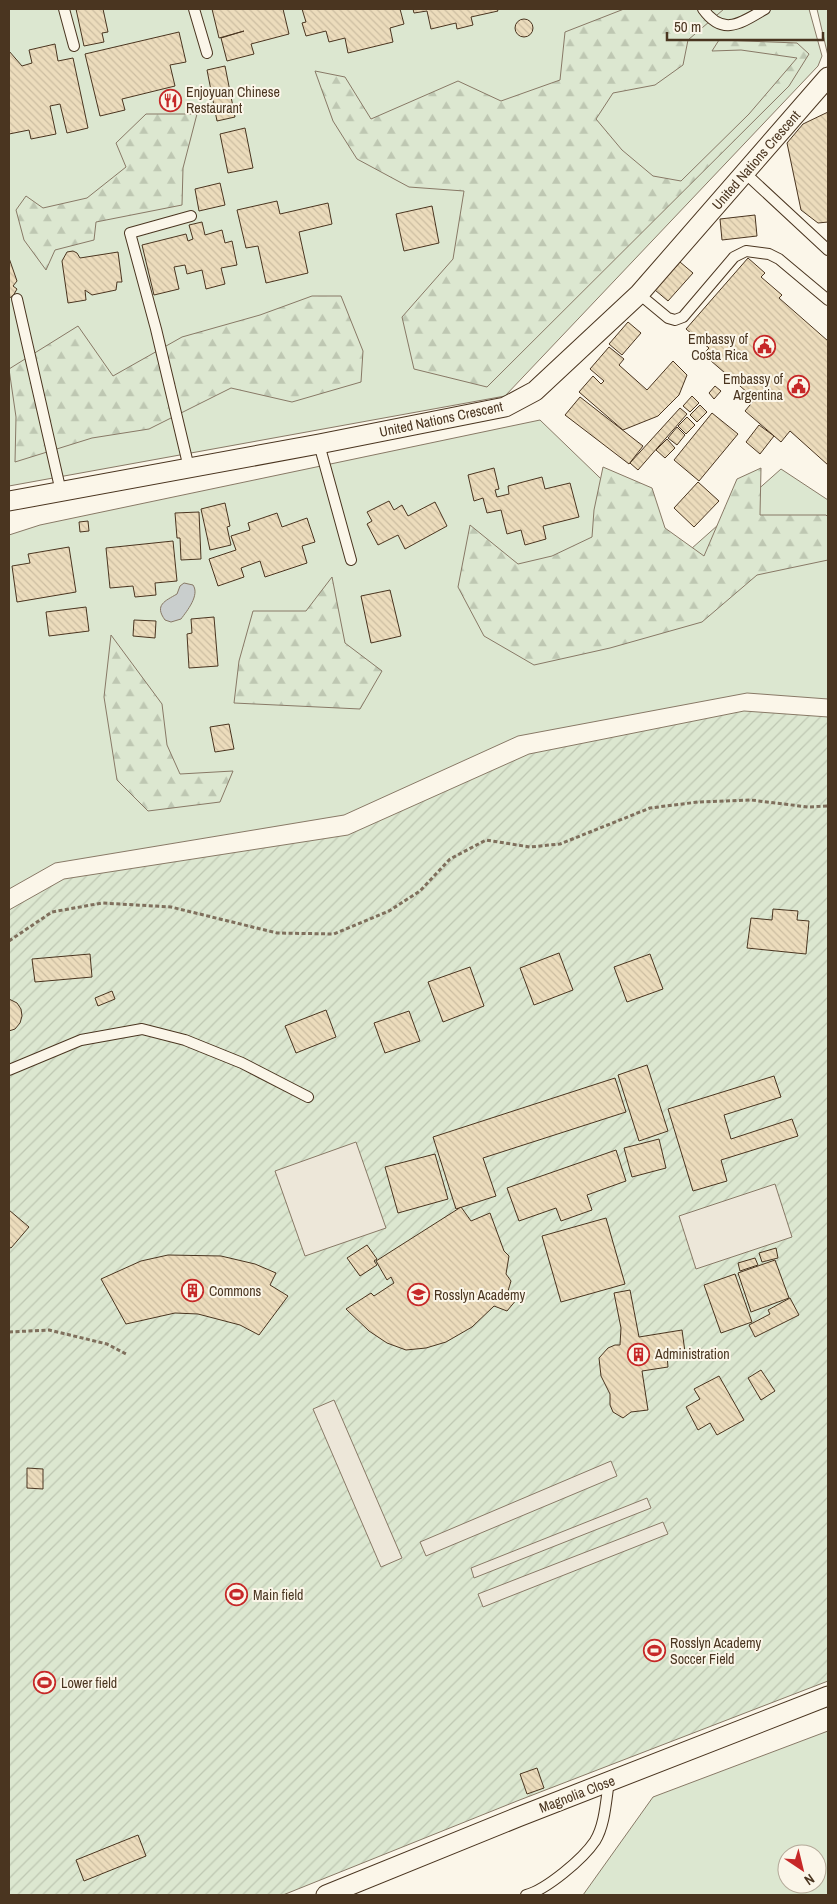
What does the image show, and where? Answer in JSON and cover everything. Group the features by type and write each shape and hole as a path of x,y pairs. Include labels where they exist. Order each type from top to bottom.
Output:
{"street":[{"name":"United Nations Crescent","path":"9,501 319,444 505,407 535,391 639,294 828,77"},
{"name":"Magnolia Close","path":"326,1895 609,1781 828,1696"}],"lane":[{"path":"64,9 74,46"},
{"path":"194,9 207,52"},
{"path":"703,9 708,16 720,25 732,25 765,9"},
{"path":"744,172 828,250"},
{"path":"189,468 156,329 130,232 190,216"},
{"path":"639,294 668,318 675,320 683,317 734,257 746,251 769,254 779,259 828,300"},
{"path":"17,299 61,492"},
{"path":"319,444 351,560"},
{"path":"9,1070 81,1040 142,1029 185,1040 242,1062 308,1097"},
{"path":"526,1895 535,1893 557,1877 582,1856 595,1840 602,1820 609,1781"}],"path":[{"path":"9,941 52,912 102,903 171,907 277,932 334,934 397,906 420,891 450,859 486,840 530,847 560,844 650,808 698,802 751,800 808,807 828,806"},
{"path":"9,1332 49,1330 107,1344 128,1355"}],"green space":[{"path":"9,9 809,9 822,56 818,66 505,396 9,486"},
{"path":"624,9 724,9 688,40 683,65 655,85 613,93 596,119 622,150 653,176 681,181 749,114 797,58 741,50 712,51 719,40 797,43 809,54 789,86 487,387 414,369 402,317 453,259 464,191 409,187 357,159 333,121 315,71 345,77 371,119 458,81 501,101 560,80 565,32"},
{"path":"817,9 828,9 828,56"},
{"path":"146,114 197,114 183,168 182,205 96,222 94,240 55,250 46,270 24,240 16,210 26,196 43,208 87,198 126,167 116,143"},
{"path":"312,296 341,296 363,351 361,382 292,402 231,388 149,429 92,438 15,462 16,417 9,369 78,326 113,376 182,337 260,315"},
{"path":"540,420 682,557 781,469 828,500 828,699 747,693 518,736 344,815 55,863 9,889 9,535 40,525"},
{"path":"603,467 652,488 665,528 704,556 737,479 761,468 760,515 826,515 828,517 828,560 757,575 702,622 610,648 534,665 484,636 458,587 470,525 518,564 552,556 592,537 594,510"},
{"path":"332,577 345,643 382,671 360,709 234,703 239,661 253,611 306,611"},
{"path":"111,635 162,704 167,745 180,774 233,771 220,802 148,811 117,780 104,697"},
{"name":"Rosslyn Academy","path":"744,711 828,717 828,1681 517,1801 283,1895 9,1895 9,910 64,879 348,835 529,754"},
{"path":"828,1731 828,1895 583,1895 653,1797"}],"shaded area":[{"path":"184,583 193,585 195,589 192,603 181,619 171,622 165,620 161,611 162,604 177,594 180,586"},
{"path":"356,1142 386,1228 305,1256 275,1171"},
{"path":"775,1184 792,1237 696,1269 679,1216"},
{"path":"334,1400 402,1558 381,1567 313,1409"},
{"path":"611,1461 617,1476 426,1556 420,1542"},
{"path":"647,1498 651,1508 474,1578 471,1568"},
{"path":"663,1522 668,1534 483,1607 478,1594"}],"building":[{"path":"76,9 103,9 108,32 102,33 104,42 84,46"},
{"path":"212,9 283,9 289,34 251,44 254,54 227,61 221,38 244,31 219,38"},
{"path":"302,9 400,9 404,24 390,28 393,42 348,53 345,38 329,42 326,31 306,36 302,23 306,22"},
{"path":"413,9 497,9 498,11 471,17 473,25 457,29 456,23 431,29 427,11 414,13"},
{"path":"520,19 528,19 533,24 531,35 520,37 515,32 515,24"},
{"path":"179,32 186,62 170,65 175,86 122,99 125,110 100,116 85,54"},
{"path":"55,44 58,61 73,58 88,128 67,133 60,104 50,106 56,134 31,139 29,130 9,134 9,51 22,66 32,63 29,50"},
{"path":"225,66 235,117 217,121 207,70"},
{"path":"828,112 828,222 818,223 801,210 787,143 803,124"},
{"path":"245,128 253,168 228,173 220,134"},
{"path":"220,183 225,205 199,211 195,189"},
{"path":"277,201 280,214 328,203 332,224 299,232 308,273 266,283 258,246 246,248 237,210"},
{"path":"432,206 439,243 404,251 396,214"},
{"path":"755,215 757,236 722,240 720,219"},
{"path":"202,222 205,235 222,230 225,243 232,241 237,265 221,268 225,284 206,289 202,270 187,274 185,265 174,267 179,289 154,295 142,245 186,234 188,241 193,239 189,225"},
{"path":"73,251 80,258 118,252 122,282 117,282 116,290 92,295 85,290 86,300 68,303 62,261 67,252"},
{"path":"9,258 17,281 13,286 17,289 13,296 9,298"},
{"path":"748,258 765,273 761,277 782,295 779,298 828,341 828,465 790,431 781,442 745,411 755,399 703,354 709,348 686,329"},
{"path":"680,262 693,273 668,301 655,290"},
{"path":"628,322 641,333 622,355 609,344"},
{"path":"609,347 624,359 619,365 647,390 673,361 687,375 679,395 658,416 623,430 579,392 593,376 601,384 604,381 590,369"},
{"path":"715,386 721,391 714,399 709,393"},
{"path":"692,396 699,403 690,412 683,406"},
{"path":"580,397 643,446 629,464 565,415"},
{"path":"700,405 707,412 697,422 690,415"},
{"path":"680,408 687,414 638,470 630,463"},
{"path":"712,413 738,434 699,481 674,460"},
{"path":"687,417 695,425 686,434 678,426"},
{"path":"759,425 774,436 760,454 746,442"},
{"path":"677,427 685,435 677,445 668,438"},
{"path":"667,439 675,448 665,458 656,450"},
{"path":"494,468 499,489 495,490 497,497 509,494 508,486 542,477 545,489 570,483 579,517 543,526 546,539 525,545 521,530 507,534 501,510 487,513 483,498 474,501 468,475"},
{"path":"698,482 719,501 694,527 674,508"},
{"path":"389,501 394,510 402,505 408,516 435,502 447,526 405,549 398,535 378,545 367,524 372,521 367,512"},
{"path":"225,503 230,526 227,527 231,545 210,550 201,509"},
{"path":"199,512 201,559 181,560 180,538 177,538 175,513"},
{"path":"277,513 282,527 307,518 315,542 302,546 307,563 265,577 260,561 241,568 244,577 218,586 209,559 236,550 231,536 250,530 248,523"},
{"path":"88,521 89,531 80,532 79,522"},
{"path":"173,541 177,581 155,583 156,595 135,597 133,586 110,588 106,548"},
{"path":"69,547 76,592 17,602 12,566 30,563 28,554"},
{"path":"390,590 401,636 371,643 361,596"},
{"path":"86,607 89,631 49,636 46,612"},
{"path":"214,617 218,666 189,668 187,634 192,633 191,619"},
{"path":"134,620 156,621 155,638 133,636"},
{"path":"229,724 234,749 215,752 210,727"},
{"path":"773,909 798,911 797,920 809,921 806,954 747,948 751,918 772,920"},
{"path":"559,953 573,990 534,1005 520,968"},
{"path":"90,954 92,977 35,982 32,959"},
{"path":"650,954 663,989 627,1002 614,967"},
{"path":"470,967 484,1006 443,1022 428,982"},
{"path":"112,991 115,999 98,1006 95,998"},
{"path":"9,999 17,1003 21,1009 22,1016 20,1023 15,1029 9,1031"},
{"path":"326,1010 336,1037 296,1053 285,1026"},
{"path":"409,1011 420,1041 385,1053 374,1023"},
{"path":"647,1065 668,1131 639,1141 618,1075"},
{"path":"774,1076 781,1097 724,1115 731,1139 792,1119 798,1136 721,1160 727,1181 693,1191 668,1109"},
{"path":"615,1078 626,1112 483,1158 496,1196 456,1209 433,1137"},
{"path":"659,1139 666,1168 632,1177 624,1148"},
{"path":"616,1150 626,1181 587,1195 592,1210 561,1221 556,1208 519,1221 507,1188"},
{"path":"435,1154 448,1199 398,1213 385,1167"},
{"path":"461,1207 471,1221 490,1213 504,1251 509,1256 506,1274 511,1281 508,1291 517,1299 507,1311 494,1306 472,1327 446,1342 426,1348 406,1350 387,1343 369,1331 346,1309 371,1293 374,1296 394,1283 391,1277 387,1280 376,1261"},
{"path":"9,1210 29,1227 11,1248 9,1247"},
{"path":"606,1218 625,1284 561,1302 542,1236"},
{"path":"367,1245 377,1259 374,1261 377,1265 360,1276 347,1258"},
{"path":"776,1248 778,1258 762,1262 759,1253"},
{"name":"Commons","path":"168,1255 221,1256 255,1264 276,1273 270,1285 288,1296 259,1335 240,1325 198,1314 175,1313 126,1324 101,1279 141,1261"},
{"path":"755,1258 758,1265 740,1271 738,1263"},
{"path":"775,1260 789,1298 751,1312 738,1273"},
{"path":"735,1274 752,1322 721,1333 704,1285"},
{"name":"Administration","path":"630,1290 639,1337 682,1330 685,1352 667,1355 668,1367 642,1371 648,1410 631,1412 623,1418 613,1412 610,1405 610,1394 601,1376 599,1358 608,1348 620,1345 621,1328 614,1293"},
{"path":"790,1298 799,1315 755,1337 749,1325 770,1314 768,1310"},
{"path":"761,1370 775,1391 761,1400 748,1378"},
{"path":"719,1376 744,1420 717,1435 710,1423 698,1430 686,1407 700,1399 694,1389"},
{"path":"27,1468 43,1469 43,1489 27,1488"},
{"path":"537,1768 544,1788 527,1794 520,1774"},
{"path":"138,1835 146,1856 84,1881 76,1860"}],"place":[{"name":"Enjoyuan Chinese Restaurant","path":"170,100"},
{"name":"Embassy of Costa Rica","path":"764,347"},
{"name":"Embassy of Argentina","path":"799,387"},
{"name":"Commons","path":"193,1291"},
{"name":"Rosslyn Academy","path":"418,1295"},
{"name":"Administration","path":"639,1354"},
{"name":"Main field","path":"237,1595"},
{"name":"Rosslyn Academy Soccer Field","path":"654,1651"},
{"name":"Lower field","path":"45,1683"}]}
